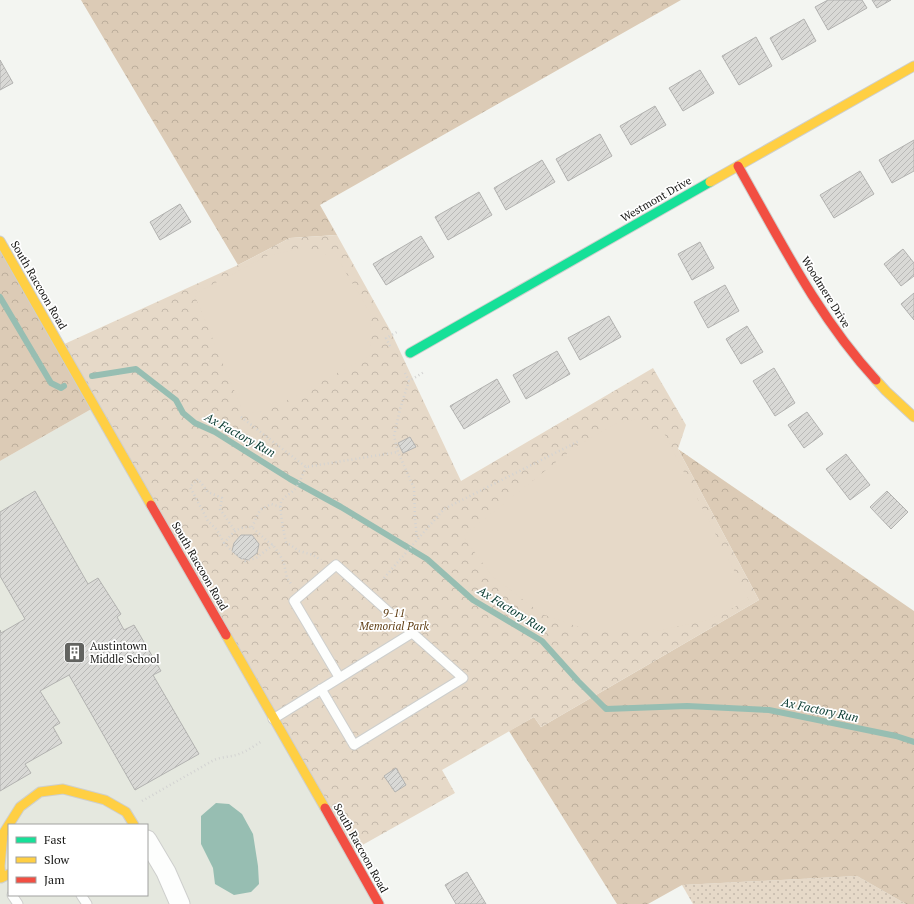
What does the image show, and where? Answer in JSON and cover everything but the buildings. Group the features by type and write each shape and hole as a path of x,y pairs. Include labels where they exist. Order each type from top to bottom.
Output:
{"street":[{"name":"Westmont Drive","path":"410,353 914,66"},
{"name":"Woodmere Drive","path":"738,166 798,272 834,330 869,373 900,406 914,417"},
{"name":"South Raccoon Road","path":"0,240 379,904"},
{"path":"9,824 20,807 40,792 63,790 105,800 126,812 133,824"},
{"path":"4,879 0,866 3,834 8,826"},
{"path":"148,842 166,872 180,904"}],"lane":[{"path":"321,689 354,745 463,678 336,565 294,601 339,677"},
{"path":"274,719 339,677 412,633"}],"path":[{"path":"409,381 400,409 394,436 398,452 414,488 417,540"},
{"path":"241,417 306,467 398,452"},
{"path":"384,578 444,509 579,441"},
{"path":"306,467 294,491 285,496 281,502 283,529 286,542 299,551 325,562"},
{"path":"235,531 220,509 222,498 208,492 198,479 190,487 208,521 217,530 224,543 232,551 245,561 256,558 274,545"},
{"path":"252,527 260,510 271,504 281,507"},
{"path":"224,543 235,531 243,526 252,527 267,541 274,545 284,564 287,578 295,588"},
{"path":"138,803 214,760 243,752 262,740"}],"shaded area":[{"path":"95,407 379,904 0,904 0,461"},
{"path":"216,803 229,804 242,814 253,834 259,884 251,892 234,895 215,884 213,868 201,844 201,816"}],"green space":[{"path":"81,0 681,0 320,205 337,235 290,238 238,265"},
{"name":"9-11 Memorial Park","path":"337,235 390,330 461,481 653,368 686,425 678,449 759,600 541,727 534,717 442,770 455,793 350,852 60,346 238,265 290,238"},
{"path":"0,241 95,407 0,461"},
{"path":"304,247 337,258 371,314 370,355 260,415 242,409 194,294 267,256"},
{"path":"636,419 644,420 651,431 663,431 749,600 708,620 652,632 593,632 542,614 492,576 463,536 575,447 615,424"},
{"path":"678,449 914,611 914,904 906,904 857,876 682,885 648,904 617,904 509,731 534,717 541,727 759,600"},
{"path":"857,876 906,904 693,904 682,885"}],"waterway":[{"name":"Ax Factory Run","path":"0,297 51,383 61,388 64,386"},
{"name":"Ax Factory Run","path":"92,376 136,369 176,400 183,413 195,423 215,432 290,479 341,507 427,559 473,600 542,641 606,709 687,706 769,710 896,736 914,742"}],"traffic: fast":[{"path":"410,353 710,182"}],"traffic: slow":[{"path":"710,182 914,66"},
{"path":"0,241 151,505"},
{"path":"876,380 914,417"},
{"path":"226,635 325,808"},
{"path":"9,824 20,807 40,792 63,789 105,800 126,812 133,824"},
{"path":"8,826 3,834 0,866 1,878 8,874"}],"traffic: jam":[{"path":"738,166 785,250 818,304 855,356 876,380"},
{"path":"151,505 226,635"},
{"path":"325,808 379,904"}],"place":[{"name":"Austintown Middle School","path":"75,652"}]}
